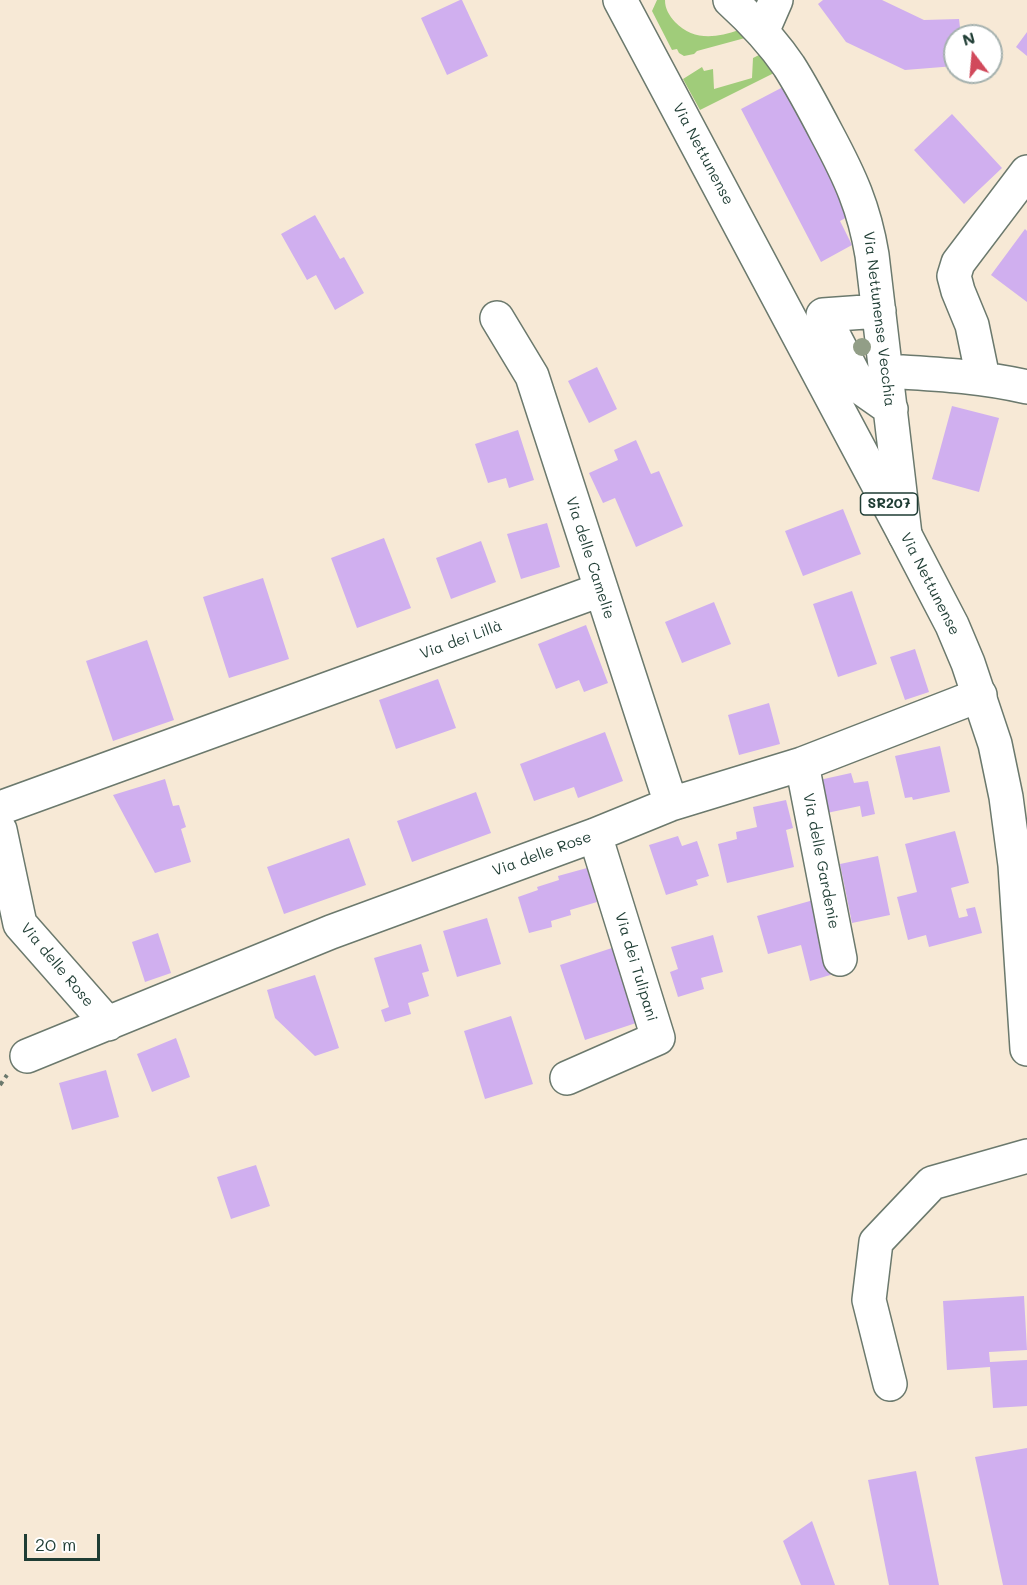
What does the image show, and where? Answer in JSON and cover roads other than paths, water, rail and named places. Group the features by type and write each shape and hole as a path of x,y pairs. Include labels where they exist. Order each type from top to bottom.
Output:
{"street":[{"name":"Via Nettunense","path":"620,0 905,535 952,626 980,695 1001,769 1012,845 1027,1049"},
{"name":"Via Nettunense Vecchia","path":"730,0 780,54 804,91 844,166 867,224 905,535"},
{"path":"762,32 776,0"},
{"path":"983,378 974,333 954,276 958,263 1027,172"},
{"path":"879,311 823,315 861,388 891,409"},
{"name":"Via delle Camelie","path":"497,318 531,376 670,804"},
{"path":"886,371 983,378 1027,387"},
{"name":"Via dei Lillà","path":"0,808 600,590"},
{"name":"Via delle Rose","path":"27,1056 331,932 595,835 670,804 802,764 980,695"},
{"name":"Via delle Gardenie","path":"802,764 840,959"},
{"name":"Via delle Rose","path":"0,830 20,924 108,1024"},
{"name":"Via dei Tulipani","path":"567,1078 658,1038 595,835"},
{"path":"890,1384 869,1300 876,1242 932,1183 1027,1156"}]}
